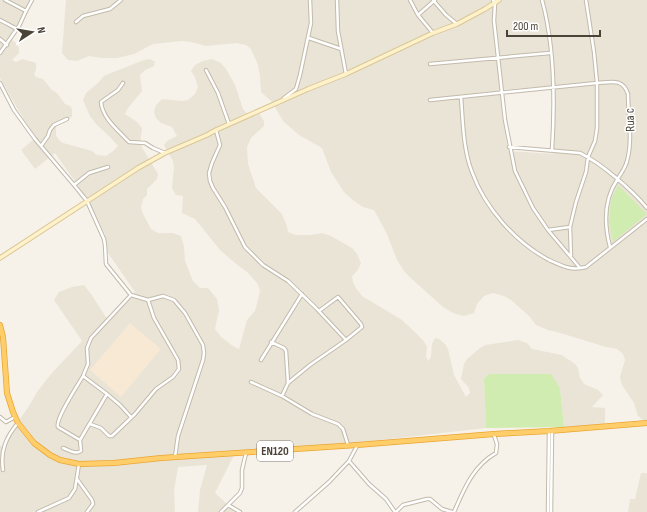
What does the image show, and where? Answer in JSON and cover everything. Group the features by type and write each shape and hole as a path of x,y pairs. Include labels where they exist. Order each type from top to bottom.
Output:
{"highway":[{"name":"EN120","path":"0,325 7,393 18,424 34,443 50,455 60,460 79,464 114,463 174,457 349,446 647,423"}],"street":[{"path":"5,0 26,11"},
{"path":"0,53 17,29 32,0"},
{"path":"76,22 83,16 110,9 121,0"},
{"path":"280,101 296,89 309,38 311,22 310,0"},
{"path":"337,0 337,24 346,74"},
{"path":"410,0 418,15 433,33"},
{"path":"418,15 434,0 446,15 457,24"},
{"path":"0,258 114,183 165,153 280,101 346,74 433,33 457,24 500,0"},
{"path":"542,0 554,88 552,150"},
{"path":"571,256 570,227 576,202 586,172 588,157 595,141 597,128 597,83 586,0"},
{"path":"494,2 494,21 502,92 515,171 523,191 533,208 548,230 571,256 580,269"},
{"path":"0,20 17,29"},
{"path":"309,38 341,49"},
{"path":"0,39 7,45"},
{"path":"430,64 550,53"},
{"path":"206,70 218,93 225,115 230,124"},
{"name":"Rua c","path":"597,83 614,82 621,84 626,88 628,94 630,139 628,161 624,170 617,179"},
{"path":"0,83 14,110 41,146 87,202 104,239 106,264 131,294 148,300 163,296 174,300 185,313 203,345 203,360 178,436 174,457"},
{"path":"123,83 118,90 101,102 102,110 108,119 129,142 145,143 165,153"},
{"path":"430,100 597,83"},
{"path":"461,97 466,145 471,170 475,180 493,212 515,236 536,253 564,268 574,270 580,269 586,267 647,218"},
{"path":"41,146 54,125 67,119"},
{"path":"216,130 220,145 212,163 210,181 245,246 263,265 288,281 302,294 346,340"},
{"path":"510,147 580,153 588,157 617,179 647,208"},
{"path":"74,185 89,173 108,167"},
{"path":"610,247 606,222 606,203 617,179"},
{"path":"548,230 570,227"},
{"path":"80,440 56,425 88,364 87,348 91,338 131,294"},
{"path":"261,360 302,294"},
{"path":"282,396 288,383 361,328 361,324 340,299 337,298 319,311"},
{"path":"90,424 101,428 109,436 112,436 156,389 173,377 180,369 178,360 154,318 148,300"},
{"path":"272,342 284,348 286,352 288,383"},
{"path":"83,376 120,405 131,417"},
{"path":"251,382 282,396 312,414 338,424 343,430 349,446"},
{"path":"62,448 72,452 81,451 80,440 107,394"},
{"path":"0,417 6,422 15,417"},
{"path":"3,470 2,460 6,440 18,424"},
{"path":"548,512 550,431"},
{"path":"550,431 551,512"},
{"path":"349,461 369,484 386,499 396,512 402,505 430,499 442,509 453,512 470,477 481,464 496,453 497,444 494,434"},
{"path":"295,512 329,482 349,461 357,445"},
{"path":"221,512 240,493 242,488 242,470 246,453"},
{"path":"38,512 69,498 73,493 79,464"},
{"path":"76,479 92,500 93,504 87,512"},
{"path":"228,505 240,512"}],"shaded area":[{"path":"0,0 33,0 25,18 12,40 19,48 19,53 12,60 16,62 22,59 36,63 36,70 34,74 36,77 43,79 52,90 57,93 65,104 70,106 72,109 72,117 59,122 56,127 56,136 63,143 92,151 97,155 106,156 113,151 118,146 90,116 83,100 86,93 104,76 144,60 150,59 155,62 154,66 145,70 140,75 142,91 125,114 137,122 142,128 140,144 158,174 157,179 147,189 147,195 143,199 141,207 151,229 158,233 173,233 181,236 184,246 185,261 193,281 200,288 208,288 217,299 219,310 215,329 221,337 233,346 239,349 247,320 255,311 260,291 258,284 247,272 220,250 195,219 182,213 183,196 176,195 172,188 174,167 173,161 164,145 167,141 177,136 172,127 161,123 156,118 154,112 156,105 162,99 182,101 188,100 195,94 198,87 195,77 191,71 195,65 212,59 221,63 226,69 235,85 243,109 250,117 259,113 264,121 264,126 251,138 247,147 248,164 256,188 282,214 288,232 296,235 322,233 331,236 352,248 357,254 361,263 358,270 352,276 353,282 362,296 402,320 423,340 427,347 426,356 428,361 431,357 432,344 435,338 439,339 445,344 448,349 454,375 466,397 470,393 469,388 461,379 464,364 467,359 485,345 518,340 527,343 532,349 562,355 575,364 584,384 598,390 603,395 592,407 605,408 605,424 564,427 560,388 484,379 486,428 372,441 236,451 215,493 228,505 240,512 198,512 200,490 207,465 178,467 174,491 175,512 0,512 0,446 6,446 8,436 37,392 51,374 82,341 54,300 59,292 72,287 84,285 106,317 111,319 135,292 108,253 105,234 86,197 55,153 35,169 21,150 33,140 35,136 0,78"},
{"path":"66,0 647,0 647,420 643,420 638,416 634,403 622,385 620,377 625,360 623,354 617,349 548,330 536,325 529,316 511,300 493,293 484,296 477,304 474,313 464,316 453,313 443,307 413,280 404,271 397,260 387,234 374,210 363,207 344,192 331,172 322,148 299,135 283,121 272,102 261,92 258,65 251,49 246,45 236,43 206,46 182,41 153,44 134,54 117,58 89,56 77,61 68,60 62,53","holes":["555,86 554,154 508,151 499,90"]},
{"path":"130,323 161,349 121,397 90,370"},
{"path":"641,473 647,473 647,512 628,512 630,499 635,499"}],"green space":[{"path":"618,185 647,214 613,242 609,222 611,200"},
{"path":"489,374 551,374 560,388 564,427 486,428 484,379"}]}
